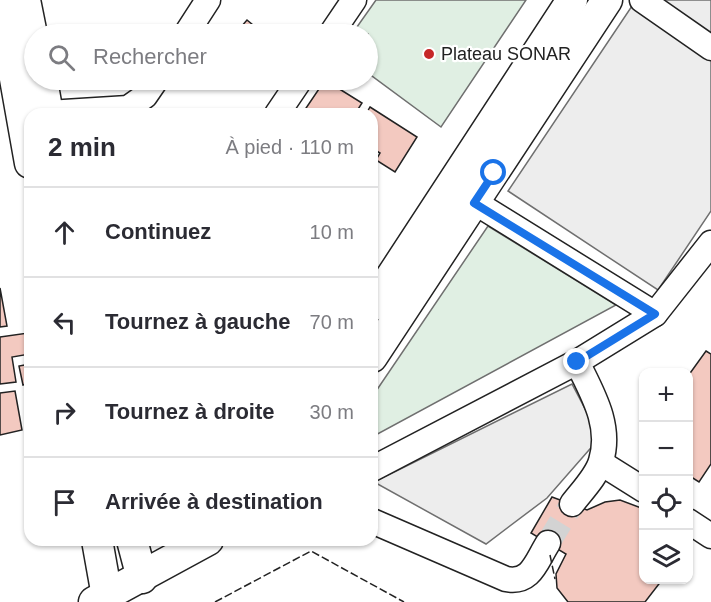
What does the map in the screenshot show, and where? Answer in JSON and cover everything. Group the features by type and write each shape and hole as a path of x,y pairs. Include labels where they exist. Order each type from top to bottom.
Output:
{"main road":[{"path":"1,0 24,129"},
{"path":"26,0 30,24"},
{"path":"378,346 572,0"},
{"path":"378,299 463,195 603,2"},
{"path":"44,90 47,108"},
{"path":"97,546 100,599 198,546"},
{"path":"134,546 142,578"}],"street":[{"path":"192,24 208,0"},
{"path":"338,24 354,0"},
{"path":"642,0 711,48"},
{"path":"128,108 145,96 149,90"},
{"path":"281,108 293,90"},
{"path":"463,195 655,314"},
{"path":"378,466 577,362 655,314 711,243"},
{"path":"572,504 601,463 605,437 599,407 577,362"},
{"path":"601,463 639,487"},
{"path":"378,524 506,579 517,581 526,578 548,543"},
{"path":"693,524 711,536"}],"green space":[{"name":"Plateau SONAR","path":"376,0 526,0 441,127 378,80 378,24 359,24"},
{"path":"488,226 616,305 378,434 378,388"}],"shaded area":[{"path":"636,0 711,0 711,211 658,290 508,191"},
{"path":"572,384 594,426 596,442 547,498 486,544 378,484 378,480"}],"building":[{"path":"318,90 341,90 362,103 359,108 306,108"},
{"path":"378,112 417,137 395,172 378,161 380,153 378,152"},
{"path":"0,288 7,326 0,327"},
{"path":"24,334 24,355 12,357 16,382 0,384 0,337"},
{"path":"706,351 711,354 711,464 699,482 693,478 693,369"},
{"path":"24,365 23,385 19,366"},
{"path":"15,391 22,430 0,435 0,393"},
{"path":"552,497 587,510 605,502 620,500 639,507 639,584 659,584 645,602 568,602 557,588 556,574 566,554 531,533"}],"tunnel":[{"path":"548,543 572,504"}],"fence":[{"path":"215,602 311,551 404,602"},
{"path":"550,555 555,579"}],"place":[{"name":"Plateau SONAR","path":"429,54"}],"route":[{"path":"494,173 474,203 655,314 577,362"}]}
